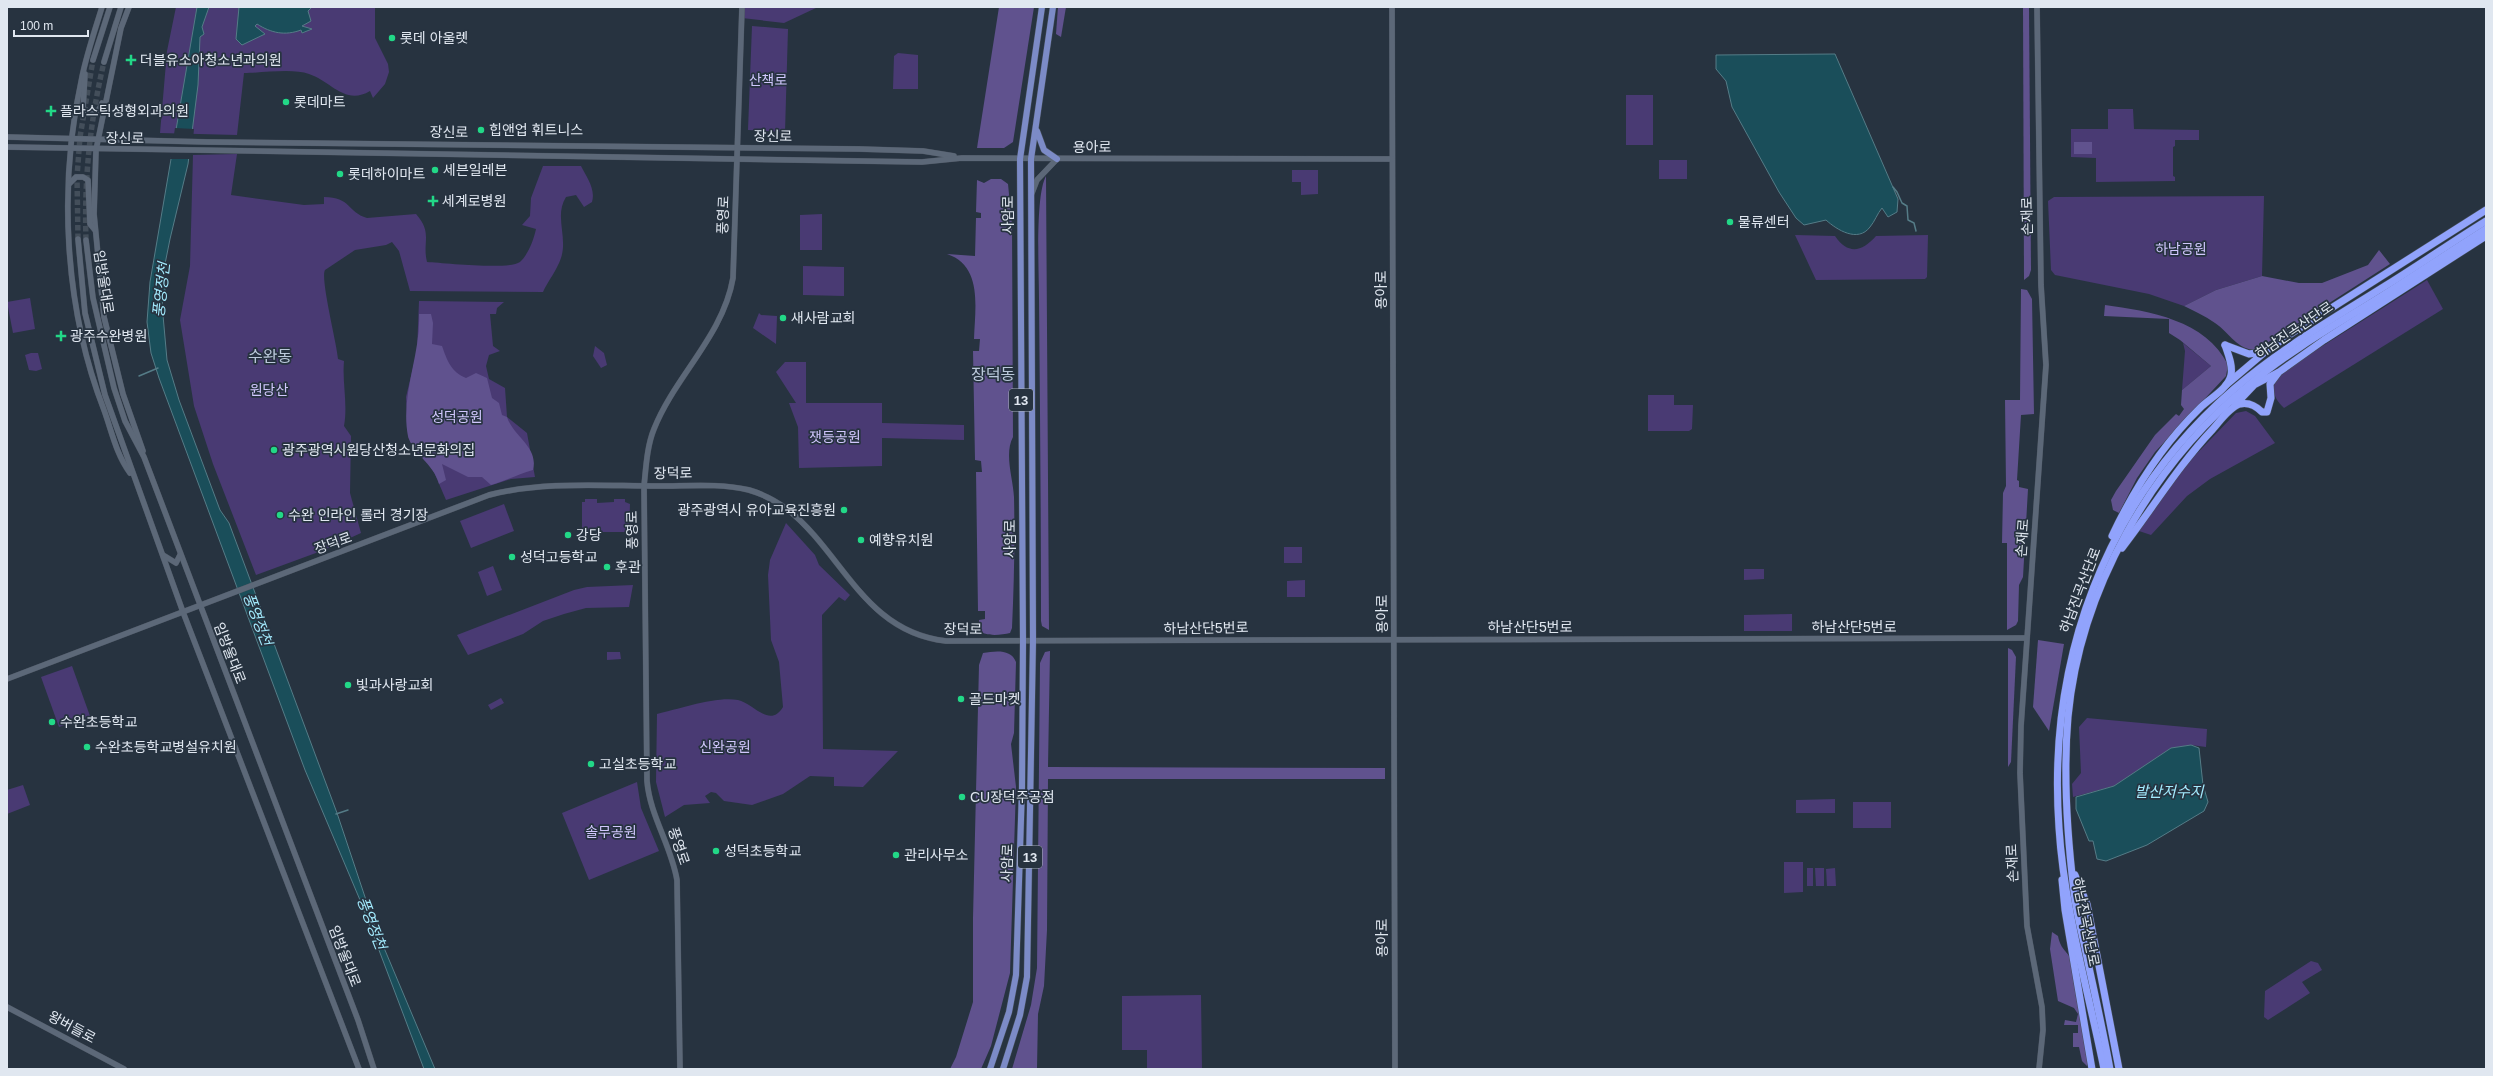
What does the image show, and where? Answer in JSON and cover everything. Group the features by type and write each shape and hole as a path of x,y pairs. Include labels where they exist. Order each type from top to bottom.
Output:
{"highway":[{"path":"2104,557 2107,547 2120,521 2142,481 2168,441 2226,385 2266,351 2486,210"},
{"name":"하남진곡산단로","path":"2404,278 2486,221"},
{"name":"하남진곡산단로","path":"2070,908 2072,867 2061,782 2068,715 2082,644 2100,588 2124,537 2158,482 2201,430 2260,368 2324,324 2486,229"},
{"path":"2224,407 2254,385 2279,372 2324,340 2486,236"},
{"path":"2226,385 2231,374 2231,367 2225,345 2249,354 2266,351"},
{"path":"2224,407 2248,404 2256,406 2262,412 2267,412 2271,398 2270,384 2279,372"},
{"name":"하남진곡산단로","path":"2107,1067 2062,868 2061,715 2065,679 2074,642 2104,557 2152,478 2195,426 2224,407"},
{"path":"2072,867 2087,904 2119,1068"},
{"path":"2070,908 2094,1069"}],"main road":[{"path":"102,7 85,65 72,138 69,187 69,237 78,316 94,386 121,461 133,477"},
{"path":"93,60 110,7"},
{"path":"104,62 121,7"},
{"path":"129,7 121,28 96,150 95,230 99,283 112,357 123,394 142,441 144,457"},
{"name":"풍영로","path":"680,1069 677,880 672,856 652,809 647,782 644,486 650,441 657,421 714,328 730,292 738,148 742,7"},
{"name":"사암로","path":"990,1069 1007,1020 1016,975 1022,788 1023,641 1020,159 1042,7"},
{"name":"사암로","path":"1003,1069 1020,1015 1027,977 1033,641 1031,196 1032,159 1053,7"},
{"name":"용아로","path":"1392,7 1395,1069"},
{"name":"손재로","path":"2037,7 2041,285 2046,365 2020,726 2020,773 2027,926 2042,1007 2043,1030 2039,1069"},
{"path":"85,65 82,106 88,113 94,114 99,111 110,80"},
{"path":"1031,196 1037,180 1057,159 1044,150 1036,127"},
{"name":"장신로","path":"7,137 208,142 923,151 962,158"},
{"name":"장신로","path":"7,147 206,152 922,162 962,158 1032,159"},
{"name":"용아로","path":"1032,159 1392,159"},
{"path":"69,187 71,181 76,177 83,176 88,180 90,224 95,230"},
{"name":"임방울대로","path":"78,239 86,313 105,395 161,554 359,1069"},
{"name":"임방울대로","path":"86,240 93,298 114,388 125,422 144,457 199,606 358,1020 374,1069"},
{"name":"장덕로","path":"199,606 489,495 536,487 719,485 749,490 764,496 793,515 866,599 890,620 905,630 941,641 1033,641"},
{"path":"161,554 176,563 180,555"},
{"path":"7,678 199,606"},
{"name":"하남산단5번로","path":"1033,641 2026,638"},
{"name":"왕버들로","path":"7,1007 124,1069"}],"green space":[{"path":"176,7 197,7 195,18 208,11 209,7 375,7 375,38 388,64 389,72 385,84 373,98 370,91 361,95 353,96 338,91 317,77 302,72 286,71 244,73 237,135 160,133 167,51"},
{"path":"743,7 818,7 784,23 742,18"},
{"path":"999,7 1034,7 1013,142 1004,148 977,148"},
{"path":"1058,7 1066,7 1061,37 1056,34"},
{"path":"2023,7 2029,7 2031,270 2029,276 2024,280"},
{"name":"산책로","path":"752,26 788,29 785,132 748,130"},
{"path":"898,53 918,55 918,89 893,89 894,56"},
{"path":"1626,95 1653,95 1653,145 1626,145"},
{"path":"2108,109 2133,109 2134,129 2199,130 2199,140 2175,140 2175,146 2173,147 2173,176 2175,177 2175,181 2096,182 2096,158 2071,157 2071,129 2108,129"},
{"path":"2074,142 2092,142 2092,154 2074,154"},
{"name":"원당산","path":"237,154 231,195 304,205 324,204 324,197 339,199 356,212 367,218 416,214 426,232 427,262 461,265 503,266 520,262 528,251 536,229 522,225 530,216 531,198 543,166 581,166 593,192 592,202 584,207 576,195 566,197 561,212 563,250 557,267 543,292 410,291 399,251 392,242 386,245 355,250 325,270 325,285 338,359 344,361 344,426 351,436 350,493 361,533 324,550 256,575 213,464 194,406 180,320 190,266 193,155"},
{"path":"1659,160 1687,160 1687,179 1659,179"},
{"path":"1292,170 1318,170 1318,194 1301,195 1301,182 1292,182"},
{"path":"1046,176 1049,630 1042,626 1041,621 1038,253 1040,200"},
{"path":"991,179 1001,179 1008,184 1012,225 1013,437 1010,444 1009,458 1014,497 1014,579 1012,628 1010,633 993,635 985,634 979,630 979,620 985,619 985,611 978,611 976,472 982,472 981,461 975,460 973,351 979,351 980,339 974,339 974,289 972,278 967,268 959,260 947,254 975,256 976,218 981,218 981,213 976,212 977,180 984,183"},
{"name":"하남공원","path":"2264,196 2262,276 2216,290 2184,306 2149,294 2055,275 2051,270 2048,201 2054,197"},
{"path":"822,214 822,250 800,250 800,215"},
{"path":"1795,235 1835,236 1845,246 1850,249 1855,249 1866,245 1876,236 1928,235 1927,277 1925,279 1816,280"},
{"path":"2379,250 2390,264 2256,350 2249,349 2239,344 2215,323 2184,306 2216,290 2262,276 2299,283 2322,283 2368,265"},
{"path":"803,266 844,267 844,296 803,295"},
{"path":"2427,280 2443,309 2284,408 2281,405 2274,393 2274,385 2278,376 2313,352"},
{"path":"2021,289 2027,290 2032,299 2034,414 2021,415 2017,480 2019,481 2019,487 2028,489 2023,577 2019,585 2018,621 2016,625 2007,630 2007,543 2002,543 2003,493 2006,486 2005,400 2020,400"},
{"path":"30,298 35,329 13,333 7,302"},
{"name":"성덕공원","path":"419,301 504,302 497,308 496,314 490,314 493,346 500,351 489,355 486,366 489,379 505,388 507,417 527,433 535,477 511,479 446,500 434,472 422,455 415,450 408,437 406,397 417,351"},
{"path":"2105,305 2140,311 2175,320 2206,337 2218,350 2228,365 2226,376 2155,452 2137,478 2119,513 2113,510 2111,500 2116,491 2155,435 2176,414 2179,416 2184,409 2181,405 2182,390 2211,366 2180,340 2169,333 2169,319 2104,316"},
{"path":"759,313 761,315 777,316 776,344 753,328"},
{"name":"성덕공원","path":"419,314 431,314 433,323 432,344 442,346 453,369 466,378 476,373 487,378 492,398 499,403 502,415 507,417 514,430 529,448 534,462 533,470 491,485 482,477 468,477 442,464 446,480 439,484 433,470 410,442 406,420 408,390 419,329"},
{"path":"2183,343 2211,366 2182,390 2185,351"},
{"path":"595,346 604,353 607,365 601,368 593,356"},
{"path":"38,353 42,369 36,371 29,370 25,355"},
{"name":"잿등공원","path":"785,362 806,362 806,403 882,403 882,423 964,425 964,440 882,438 882,466 799,468 798,427 789,403 796,403 776,372"},
{"path":"1648,395 1674,395 1674,405 1693,405 1692,429 1689,431 1648,431"},
{"path":"2246,411 2255,416 2275,443 2210,479 2187,496 2151,535 2139,531 2180,471 2236,413"},
{"path":"585,499 597,499 597,503 614,502 614,499 625,499 625,502 630,504 629,532 582,532 582,502 585,502"},
{"path":"504,504 514,531 471,548 460,521"},
{"name":"신완공원","path":"786,523 815,555 819,565 850,595 845,601 839,597 822,615 823,749 898,751 863,787 834,786 834,777 810,776 783,794 752,805 724,801 716,793 711,792 705,796 710,803 684,805 665,817 656,782 657,714 709,701 729,699 744,702 761,713 773,716 783,707 779,662 771,640 768,575 770,560"},
{"path":"1284,547 1302,547 1302,563 1284,563"},
{"path":"493,566 502,590 487,596 478,572"},
{"path":"1744,569 1764,569 1764,579 1744,580"},
{"path":"1305,580 1305,597 1287,597 1287,581"},
{"path":"633,585 629,607 586,608 564,614 543,621 523,634 468,655 457,635 574,590 587,587"},
{"path":"1792,614 1792,631 1744,631 1744,615"},
{"path":"2038,640 2064,644 2049,731 2033,707"},
{"path":"2008,648 2012,650 2016,657 2011,762 2008,767"},
{"path":"1050,651 1048,767 1385,768 1385,779 1048,779 1047,930 1044,986 1038,1014 1037,1069 1012,1069 1031,1005 1037,968 1040,663 1045,652"},
{"path":"607,652 620,652 621,659 607,660"},
{"path":"983,653 1007,653 1014,658 1016,662 1014,733 1011,744 1016,787 1010,973 991,1046 981,1069 950,1069 956,1057 973,1002 973,918 979,665"},
{"path":"72,666 90,716 59,727 41,677"},
{"path":"501,698 504,703 491,710 488,705"},
{"path":"2087,718 2207,729 2206,747 2191,745 2171,748 2114,786 2073,797 2072,784 2081,773 2079,727"},
{"name":"솔무공원","path":"637,782 641,808 659,851 589,880 562,813"},
{"path":"23,785 30,805 7,814 7,790"},
{"path":"1835,799 1835,813 1796,813 1796,800"},
{"path":"1853,802 1891,802 1891,828 1853,828"},
{"path":"1784,862 1803,862 1803,892 1784,893"},
{"path":"1807,868 1813,868 1813,886 1807,886"},
{"path":"1815,868 1824,868 1824,886 1816,886"},
{"path":"1835,868 1836,886 1827,886 1826,869"},
{"path":"2052,932 2058,936 2061,945 2071,960 2079,998 2088,1062 2087,1066 2082,1061 2079,1047 2073,1047 2073,1033 2078,1033 2078,1025 2064,1025 2065,1020 2076,1022 2078,1014 2074,1008 2058,1001 2050,949"},
{"path":"2311,961 2318,963 2322,970 2302,982 2310,993 2268,1020 2264,1017 2265,991"},
{"path":"1201,995 1202,1069 1147,1069 1147,1050 1122,1050 1122,996"}],"water":[{"name":"풍영정천","path":"197,7 209,7 202,27 204,34 200,37 198,85 188,164 164,269 165,292 162,304 167,360 179,400 220,510 229,523 337,813 374,924 435,1069 424,1069 360,900 305,770 151,353 147,322 150,282"},
{"path":"239,7 312,7 308,11 311,21 302,26 312,29 302,33 301,30 289,33 278,33 257,24 255,26 265,34 242,45 236,39"},
{"path":"1835,54 1898,199 1897,212 1888,217 1882,208 1870,227 1865,232 1860,234 1842,231 1826,220 1804,225 1796,218 1779,192 1732,107 1726,81 1716,69 1716,55"},
{"name":"발산저수지","path":"2191,745 2199,748 2203,785 2208,802 2204,811 2147,845 2106,861 2097,859 2093,841 2089,841 2076,809 2076,797 2114,786 2171,748"}],"pier":[{"path":"175,128 194,129 191,159 170,159"}],"waterway":[{"path":"1893,187 1902,203 1907,206 1908,220 1914,223 1916,231"},
{"path":"139,376 158,368"},
{"path":"336,814 348,810"}],"tunnel":[{"path":"78,239 77,177 80,137 93,60"},
{"path":"86,240 86,195 89,150 95,106 104,62"}],"place":[{"name":"롯데 아울렛","path":"392,38"},
{"name":"더블유소아청소년과의원","path":"131,60"},
{"name":"롯데마트","path":"286,102"},
{"name":"플라스틱성형외과의원","path":"51,111"},
{"name":"힙앤업 휘트니스","path":"481,130"},
{"name":"세븐일레븐","path":"435,170"},
{"name":"롯데하이마트","path":"340,174"},
{"name":"세계로병원","path":"433,201"},
{"name":"물류센터","path":"1730,222"},
{"name":"새사람교회","path":"783,318"},
{"name":"광주수완병원","path":"61,336"},
{"name":"광주광역시원당산청소년문화의집","path":"274,450"},
{"name":"광주광역시 유아교육진흥원","path":"844,510"},
{"name":"수완 인라인 롤러 경기장","path":"280,515"},
{"name":"강당","path":"568,535"},
{"name":"예향유치원","path":"861,540"},
{"name":"성덕고등학교","path":"512,557"},
{"name":"후관","path":"607,567"},
{"name":"빛과사랑교회","path":"348,685"},
{"name":"골드마켓","path":"961,699"},
{"name":"수완초등학교","path":"52,722"},
{"name":"수완초등학교병설유치원","path":"87,747"},
{"name":"고실초등학교","path":"591,764"},
{"name":"CU장덕주공점","path":"962,797"},
{"name":"성덕초등학교","path":"716,851"},
{"name":"관리사무소","path":"896,855"}],"district":[{"name":"수완동","path":"270,356"},
{"name":"장덕동","path":"993,374"}]}
